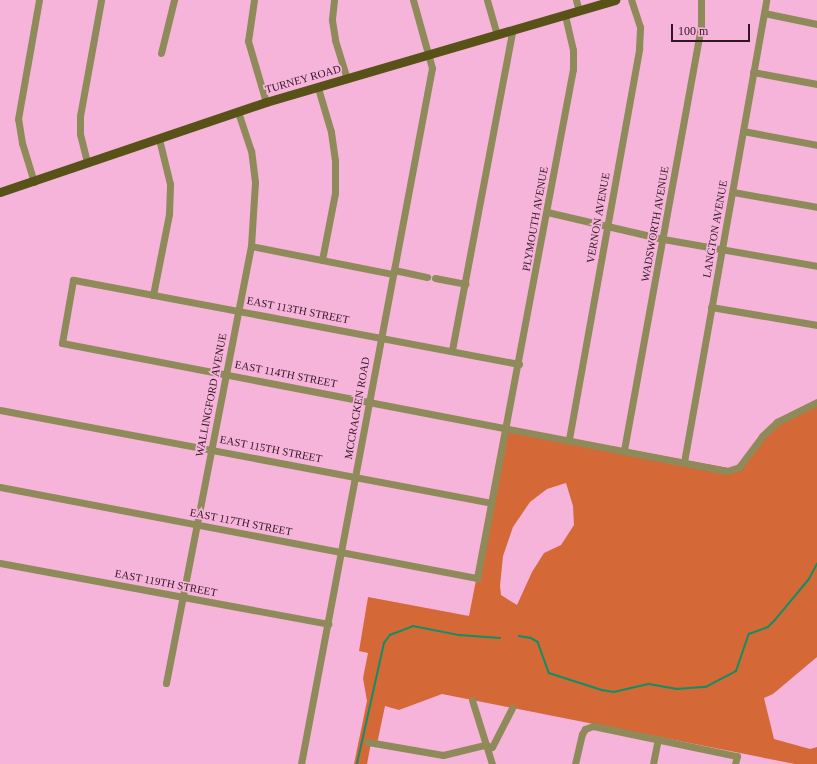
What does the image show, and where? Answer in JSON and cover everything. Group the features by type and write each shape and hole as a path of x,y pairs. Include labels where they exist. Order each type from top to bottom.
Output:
{"main road":[{"name":"TURNEY ROAD","path":"0,192 34,182 87,162 266,102 430,56 615,0"}],"street":[{"path":"34,182 22,143 18,119 39,0"},
{"path":"87,162 80,134 80,116 101,0"},
{"path":"161,53 174,0"},
{"path":"254,0 248,41 266,102"},
{"path":"334,0 332,20 335,40 347,79"},
{"name":"MCCRACKEN ROAD","path":"301,764 432,68 430,56 413,0"},
{"path":"487,0 497,35"},
{"path":"576,0 578,11"},
{"name":"VERNON AVENUE","path":"569,439 639,48 640,27 631,0"},
{"name":"WADSWORTH AVENUE","path":"624,450 701,26 701,0"},
{"name":"LANGTON AVENUE","path":"684,462 766,0"},
{"path":"764,13 817,24"},
{"name":"PLYMOUTH AVENUE","path":"477,578 502,439 506,427 519,364 573,69 573,50 565,15"},
{"path":"452,350 512,32"},
{"path":"753,72 817,84"},
{"path":"318,88 328,120 335,160 335,193 322,260"},
{"name":"WALLINGFORD AVENUE","path":"166,683 251,246 255,182 251,151 238,112"},
{"path":"743,132 817,145"},
{"path":"153,295 169,214 170,184 159,139"},
{"path":"733,192 817,207"},
{"path":"547,212 663,239 817,266"},
{"path":"251,246 322,260 426,277"},
{"path":"435,278 465,284"},
{"name":"EAST 113TH STREET","path":"62,343 73,280 452,350 519,364"},
{"path":"711,307 817,325"},
{"name":"EAST 114TH STREET","path":"62,343 569,439 727,471 734,469 743,463 762,436 777,422 817,402"},
{"name":"EAST 115TH STREET","path":"0,410 355,476 491,503"},
{"name":"EAST 117TH STREET","path":"0,487 477,578"},
{"name":"EAST 119TH STREET","path":"0,563 328,624"},
{"path":"472,700 488,746 492,764"},
{"path":"368,742 422,754 443,755 488,746 492,747 512,708"},
{"path":"575,764 582,734 585,729 593,726 737,756 735,764"},
{"path":"653,764 658,739"}],"shaded area":[{"path":"817,402 817,657 773,694 764,698 774,739 810,749 817,747 817,764 795,764 442,694 399,710 385,706 377,744 371,743 367,764 354,764 367,701 363,678 368,653 359,651 368,597 469,616 506,427 734,469 777,422","holes":["566,483 573,506 574,525 561,545 544,553 532,572 517,605 501,595 500,586 503,556 513,527 530,502 547,489"]}],"waterway":[{"path":"519,636 531,638 538,642 549,673 602,690 614,692 649,684 676,689 706,687 736,671 749,634 768,627 775,620 809,579 817,564"},
{"path":"357,764 384,643 390,635 413,626 459,635 500,638"}]}
